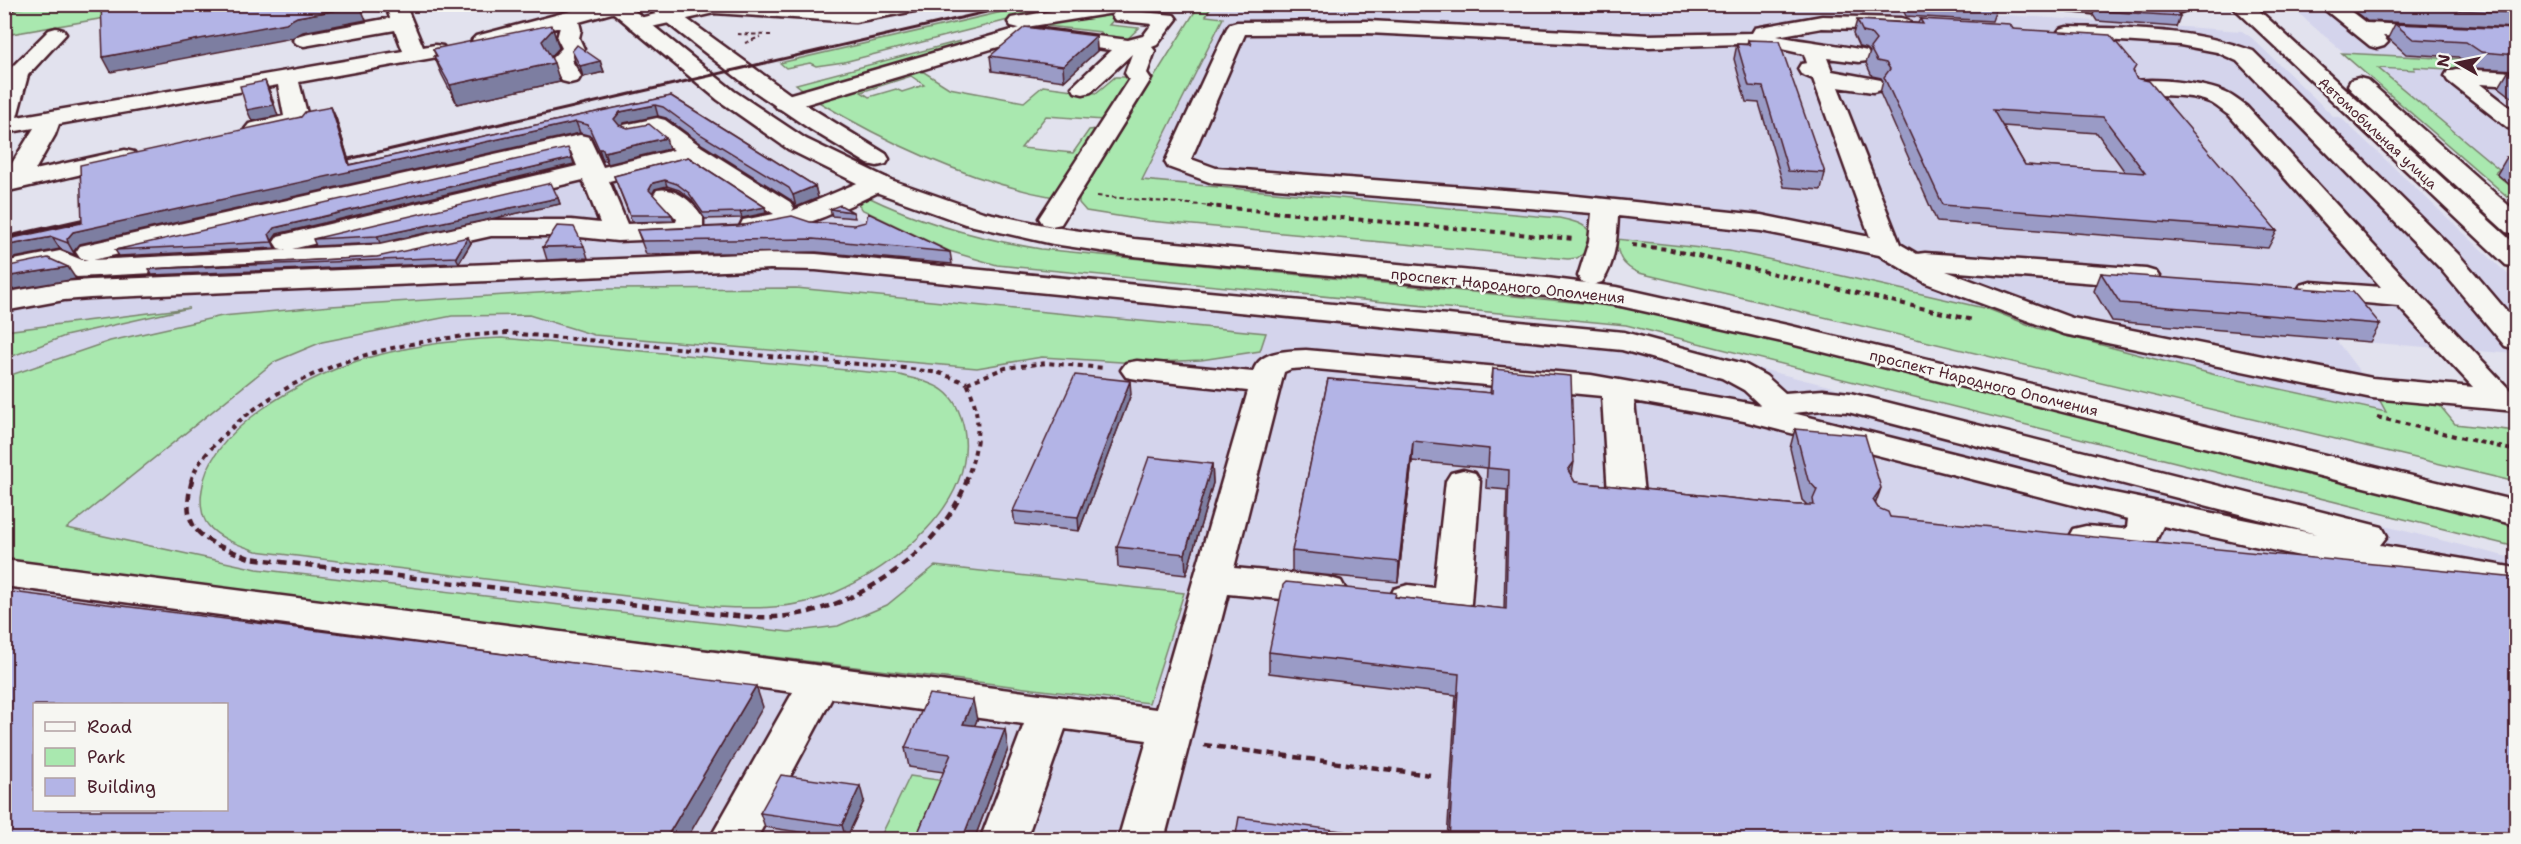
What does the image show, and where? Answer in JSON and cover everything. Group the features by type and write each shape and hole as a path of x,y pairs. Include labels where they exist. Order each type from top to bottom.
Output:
{"main road":[{"path":"4,126 415,55 568,20 635,10 729,6 837,16 920,4"},
{"path":"2061,4 2144,10 2177,9 2184,4"},
{"name":"Автомобильная улица","path":"2240,4 2475,223 2517,259"},
{"name":"Автомобильная улица","path":"2267,4 2517,226"},
{"path":"2328,4 2388,50"},
{"name":"проспект Народного Ополчения","path":"635,10 786,86 830,133 915,178 1001,208 1059,209 1161,234 1592,276 1691,295 2517,493"},
{"name":"проспект Народного Ополчения","path":"635,10 772,128 878,183 937,207 1006,225 1082,240 1169,251 1536,286 1617,296 1787,334 2517,513"},
{"path":"786,86 1031,19 1128,10 1167,19 1150,41 1128,46 1083,87"},
{"path":"304,40 398,13 415,55"},
{"path":"568,20 571,30 568,39 573,49 561,60 570,76"},
{"path":"1738,38 1822,22 1925,25"},
{"path":"1859,56 1833,54 1777,42 1738,38 1649,41 1368,27 1237,28 1177,162 1206,175 1606,207 1761,223 1896,254 2176,280"},
{"path":"2360,29 2517,36"},
{"path":"2043,32 2200,41 2225,47 2245,56 2449,261 2517,340"},
{"path":"786,86 1024,33 1128,46 1144,51 1136,73 1140,79 1059,209"},
{"path":"4,120 17,73 56,34"},
{"path":"1738,38 1788,55 1823,76 1851,83 1874,85"},
{"path":"1813,50 1896,254 1936,277 2064,325 2372,388 2510,401"},
{"path":"2517,80 2456,76 2517,123"},
{"path":"240,133 297,121 287,77"},
{"path":"2140,87 2186,90 2217,97 2238,111 2408,298 2510,401"},
{"path":"10,182 43,135 49,118"},
{"path":"632,130 657,125 693,152 790,213 813,224 846,226"},
{"path":"4,271 580,142 617,232"},
{"path":"10,182 150,152"},
{"path":"210,260 594,173 663,178 693,152"},
{"path":"663,178 690,217 710,229"},
{"path":"60,259 78,269 210,260 380,253 491,228 571,228 617,232 710,229 790,213 878,183"},
{"path":"1592,276 1602,241 1606,207"},
{"path":"4,302 64,291 102,289 758,261 816,262 1624,341 1733,371 1755,383 1777,411"},
{"path":"2282,289 2408,298"},
{"path":"1141,840 1270,367 1285,360 1306,359 1617,389 1745,411 1777,411 2147,511 2300,544 2517,580"},
{"path":"1137,370 1266,383"},
{"path":"1617,389 1611,493 1661,498"},
{"path":"1777,411 1811,399 1829,399 1850,403 2369,536"},
{"path":"1212,579 1452,603 1463,481"},
{"path":"2053,535 2124,542 2141,536 2146,525 2147,511"},
{"path":"4,573 1050,711 1170,734"},
{"path":"732,840 820,682"},
{"path":"1003,840 1050,711"}],"path":[{"path":"736,47 764,36"},
{"path":"1059,209 1082,195 1134,198 1667,249 1983,323"},
{"path":"967,383 976,405 977,441 971,473 957,504 930,542 887,576 837,602 798,614 756,617 712,614 249,558 216,544 194,530 186,506 190,482 203,457 226,432 255,408 314,373 349,359 392,347 467,335 507,333 904,368 939,373 967,383 1005,368 1046,363 1137,370"},
{"path":"2374,416 2517,451"},
{"path":"1170,734 1430,775"}],"shaded area":[{"path":"1203,5 1902,8 2242,31 2334,117 2340,117 2516,282 2516,354 2336,340 2387,412 2216,375 2037,328 1987,309 1729,251 1603,237 1103,192"},
{"path":"2291,5 2516,5 2516,197 2308,22"},
{"path":"672,106 823,201 926,252 916,265 1626,335 2516,559 2516,839 5,839 4,252"}],"green space":[{"path":"41,4 181,5 5,35 5,11"},
{"path":"1032,5 1105,5 1016,18 844,62 816,66 810,63 786,68 780,63"},
{"path":"1195,5 1120,13 1109,25 1139,28 1124,42 1104,38 1101,32 1038,25 1101,12"},
{"path":"1199,5 1237,5 1236,7 1211,7 1206,16 1223,18 1142,180 1559,218 1581,224 1588,229 1591,233 1587,251 1577,258 1568,259 1149,221 1086,211 1079,203 1079,198"},
{"path":"960,41 960,46 806,92 796,84"},
{"path":"2342,53 2516,62 2516,73 2414,67 2415,70 2378,68 2499,169 2495,173 2516,191 2516,204"},
{"path":"919,69 949,88 1024,102 1043,86 1096,93 1115,77 1126,77 1131,80 1104,120 1046,116 1021,148 1073,153 1089,130 1098,129 1054,197 992,182 931,160 844,117 816,99","holes":["911,76 924,85 902,92 896,89 869,97 861,92"]},
{"path":"866,196 951,229 1041,249 1592,304 1686,319 2516,524 2516,547 1626,325 997,265 949,251 861,209 857,201"},
{"path":"1616,239 1729,251 1772,260 1988,309 2037,328 2216,375 2386,412 2378,397 2436,401 2455,424 2516,431 2516,482 1639,273 1622,260"},
{"path":"796,288 1266,333 1260,351 1201,360 1137,363 1042,357 977,368 594,335 529,315 452,316 322,342 274,362 67,528 257,569 789,632 838,626 887,605 935,566 1184,593 1149,703 232,591 5,560 5,377 110,341 222,316 331,306 601,289"},
{"path":"189,308 65,336 5,359 5,331"},
{"path":"502,338 900,375 924,381 950,396 960,415 964,429 965,456 958,482 945,507 927,529 882,567 820,598 791,605 762,608 717,607 256,551 224,538 206,522 201,499 208,467 222,446 240,427 287,393 335,369 393,351 465,340"},
{"path":"910,776 945,781 920,839 879,840"}],"building":[{"path":"101,4 360,4 360,6 297,17 286,23 103,57"},
{"path":"1946,4 1995,4 1997,7"},
{"path":"2371,4 2480,6 2517,4 2517,13 2374,6"},
{"path":"2096,5 2135,8 2173,7 2180,16 2100,11"},
{"path":"1920,19 2010,24 2013,29 2110,35 2136,66 2133,71 2136,78 2149,81 2277,231 1943,205 1884,77 1890,69 1886,63 1877,61 1870,48 1876,40 1871,34 1863,32 1857,20 1923,24","holes":["1993,110 2103,117 2145,173 2025,165"]},
{"path":"2395,24 2517,29 2517,55 2481,52 2466,42 2413,39"},
{"path":"551,25 553,29 542,41 554,63 450,85 434,56 437,56 433,49"},
{"path":"1025,27 1096,36 1063,66 990,56"},
{"path":"1748,40 1779,41 1825,173 1788,171 1763,87 1749,86 1737,44 1750,45"},
{"path":"577,45 600,61 580,66 572,51"},
{"path":"2508,72 2517,72 2517,78"},
{"path":"265,81 273,105 247,110 240,86"},
{"path":"671,96 815,186 793,195 789,188 700,134 663,107 655,105 620,112 614,119 619,125 628,128 649,124 666,138 604,152 603,149 599,149 588,125 576,122 73,232 67,239 68,243 52,237 4,246 4,240 82,223 80,165 301,117 305,112 331,107 349,165"},
{"path":"568,148 572,158 274,228 269,234 272,242 115,250"},
{"path":"688,157 765,207 740,212 703,213 689,193 677,184 665,180 653,183 649,190 672,215 630,215 614,176"},
{"path":"2507,157 2517,158 2517,165"},
{"path":"551,183 558,198 377,236 313,239"},
{"path":"840,205 853,212 830,209"},
{"path":"868,213 950,252 813,239 642,241 637,230 739,226 792,216 810,222 854,225 866,222"},
{"path":"557,226 574,227 584,246 543,247"},
{"path":"468,237 456,257 149,269 377,257"},
{"path":"48,258 68,267 4,277 4,267"},
{"path":"2101,273 2353,292 2380,324 2120,303"},
{"path":"1493,369 1571,376 1574,462 1568,470 1575,482 1814,505 1813,499 1817,490 1808,480 1795,429 1865,435 1881,488 1873,500 1878,508 1888,512 1890,517 2517,578 2517,840 1449,840 1459,674 1269,652 1283,585 1286,582 1396,593 1395,597 1506,609 1509,470 1488,468 1489,449 1413,441 1399,562 1292,551 1328,379 1492,393"},
{"path":"1075,375 1130,381 1078,517 1013,511"},
{"path":"1149,457 1212,464 1185,554 1117,547"},
{"path":"4,591 756,686 665,840 4,840"},
{"path":"929,694 973,700 963,724 1005,729 962,840 915,840 951,754 905,748"},
{"path":"781,775 860,786 842,825 760,813"},
{"path":"1239,817 1407,840 1235,840"}],"railway":[{"path":"331,163 1021,4"},
{"path":"4,238 97,217"}]}
